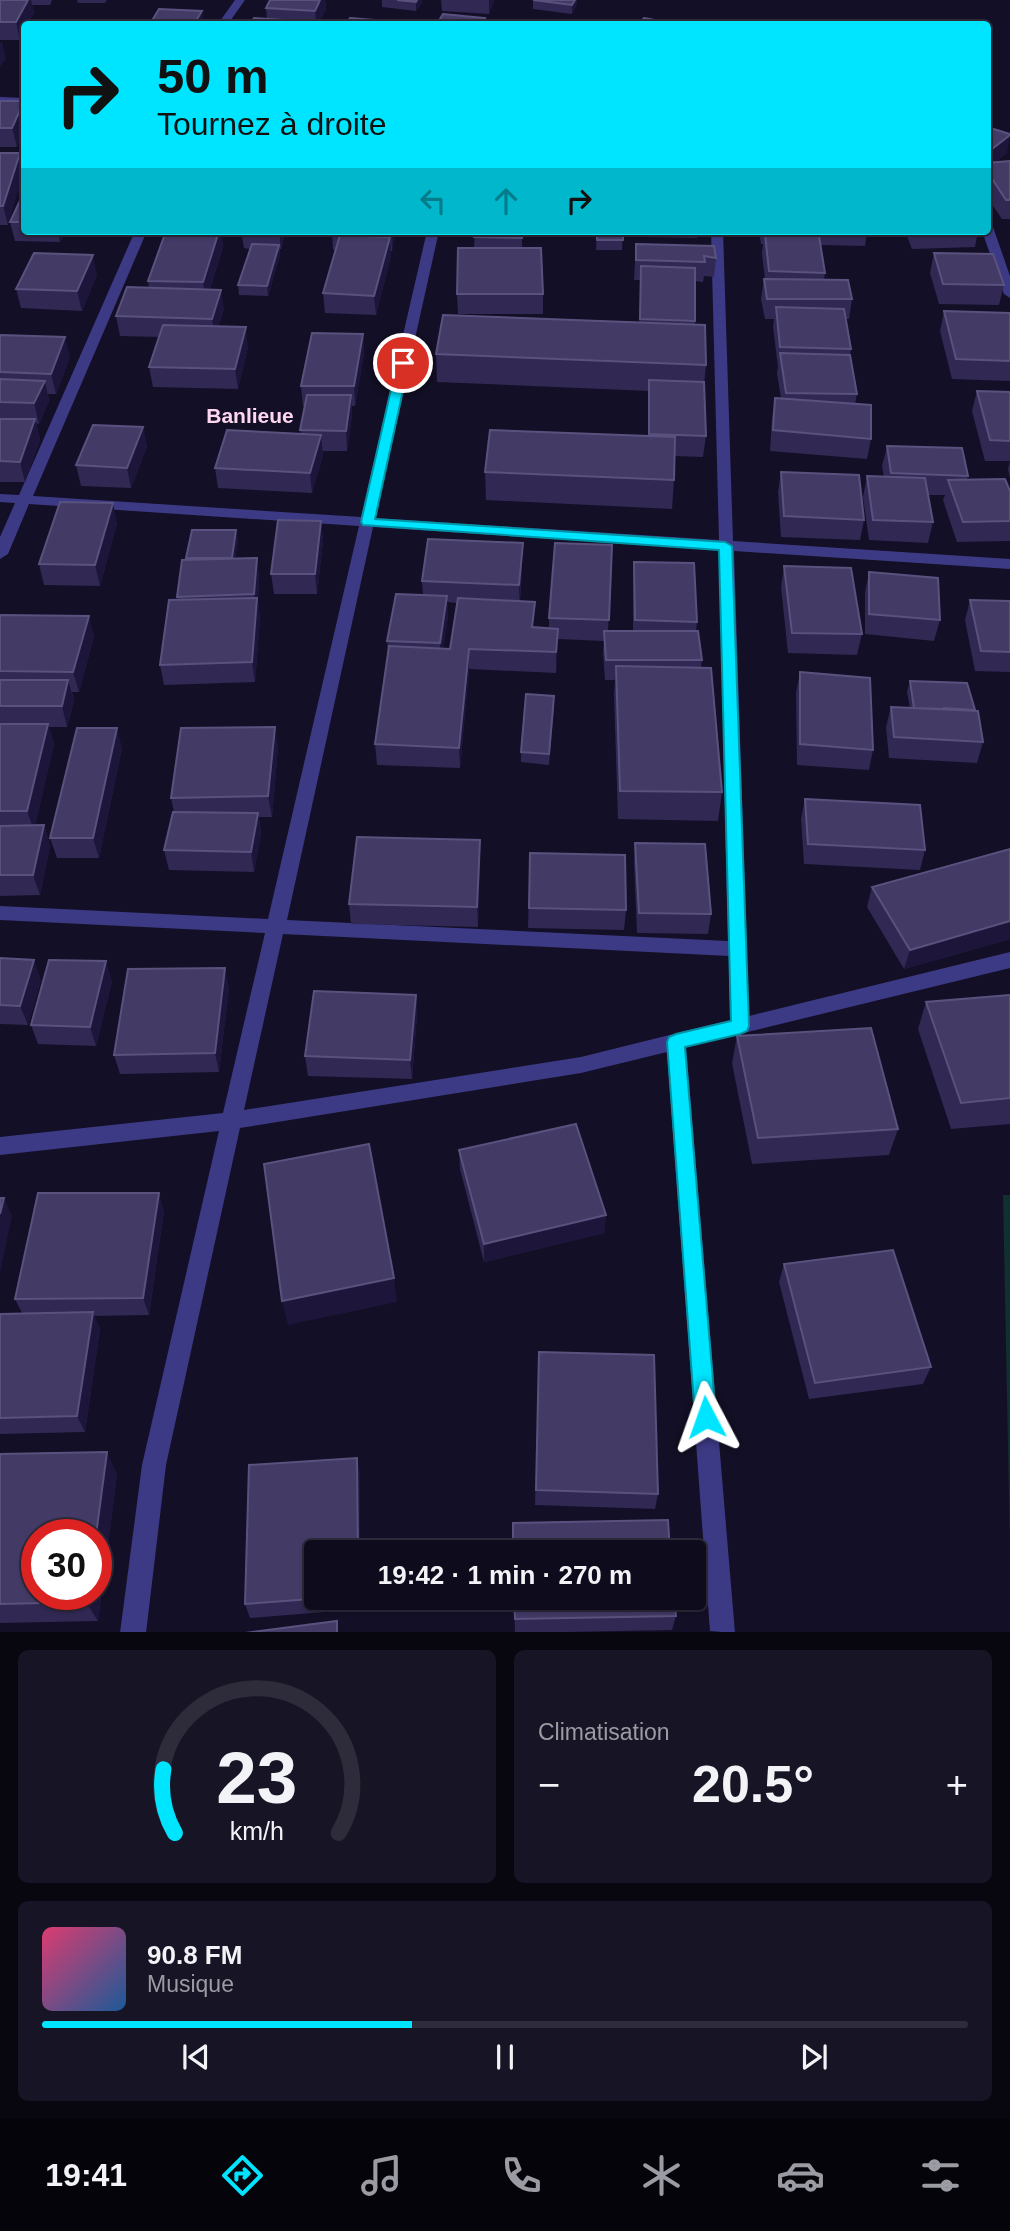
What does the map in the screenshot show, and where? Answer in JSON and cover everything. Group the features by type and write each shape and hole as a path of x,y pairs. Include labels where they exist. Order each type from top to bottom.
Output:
{"street":[{"path":"225,21 240,0"},
{"path":"0,100 21,101"},
{"path":"0,554 139,235"},
{"path":"133,1632 154,1465 432,235"},
{"path":"717,235 740,1026"},
{"path":"990,235 1010,294"},
{"path":"0,498 1010,564"},
{"path":"0,913 737,949"},
{"path":"0,1146 232,1121 582,1065 1010,960"},
{"path":"676,1042 723,1631"}],"green space":[{"path":"1003,1195 1010,1195 1010,1547"}],"building":[{"path":"0,0 28,0 16,22 0,22"},
{"path":"270,0 320,0 315,11 266,8"},
{"path":"533,0 575,0 572,5"},
{"path":"159,9 202,11 196,21 152,21"},
{"path":"443,14 485,18 484,21 439,21"},
{"path":"254,18 297,21 252,21"},
{"path":"350,18 389,21 348,21"},
{"path":"0,101 21,101 21,108 12,128 0,128"},
{"path":"991,128 1010,135 991,150"},
{"path":"0,153 20,153 3,206 0,206"},
{"path":"1010,161 1010,200 1006,200 991,177 991,163"},
{"path":"21,198 21,222 10,222"},
{"path":"165,235 218,235 203,282 148,281"},
{"path":"340,235 390,237 374,296 323,293"},
{"path":"474,235 522,235 522,238"},
{"path":"597,235 623,235 623,240 597,240"},
{"path":"765,235 819,236 825,273 769,271"},
{"path":"252,244 279,245 267,286 238,285"},
{"path":"636,244 714,246 716,258 704,256 705,262 636,260"},
{"path":"458,248 541,248 543,294 457,294"},
{"path":"34,253 93,255 77,291 16,289"},
{"path":"934,253 993,254 1004,285 943,284"},
{"path":"641,266 695,268 695,321 640,319"},
{"path":"764,279 848,280 852,299 767,299"},
{"path":"127,287 221,290 212,319 116,316"},
{"path":"776,307 844,309 851,349 780,347"},
{"path":"944,311 1010,313 1010,361 956,359"},
{"path":"443,315 705,325 706,365 436,354"},
{"path":"163,325 246,327 235,369 149,367"},
{"path":"312,333 363,334 354,386 301,386"},
{"path":"0,335 65,337 51,374 0,372"},
{"path":"780,353 850,355 857,394 786,393"},
{"path":"0,379 45,381 34,403 0,402"},
{"path":"649,380 704,382 706,436 649,434"},
{"path":"977,391 1010,392 1010,441 990,440"},
{"path":"307,395 351,395 346,431 300,430"},
{"path":"775,398 871,405 871,439 773,430"},
{"path":"0,419 35,419 20,462 0,461"},
{"path":"93,425 143,427 127,468 76,465"},
{"path":"227,430 321,435 310,473 215,468"},
{"path":"490,430 675,437 674,480 485,472"},
{"path":"887,446 962,448 968,476 891,473"},
{"path":"781,472 859,475 864,520 784,516"},
{"path":"867,476 925,478 933,522 873,520"},
{"path":"1005,479 1010,491 1010,521 963,522 948,480"},
{"path":"60,502 113,503 95,565 39,564"},
{"path":"278,520 321,521 315,574 271,574"},
{"path":"192,530 236,530 232,558 186,558"},
{"path":"428,539 523,543 519,585 422,581"},
{"path":"555,543 612,545 609,620 549,618"},
{"path":"257,558 254,594 177,597 182,560"},
{"path":"634,562 694,563 697,622 635,620"},
{"path":"784,566 851,568 862,634 792,633"},
{"path":"869,572 938,578 940,620 869,614"},
{"path":"396,594 447,596 440,643 387,641"},
{"path":"257,598 252,662 160,665 169,600"},
{"path":"458,598 535,602 532,627 558,629 556,652 469,649 459,748 375,744 389,646 450,649"},
{"path":"970,600 1010,601 1010,652 981,651"},
{"path":"0,615 89,616 73,672 0,671"},
{"path":"604,631 698,631 702,660 606,660"},
{"path":"616,666 711,668 722,792 620,791"},
{"path":"800,672 870,678 873,750 800,744"},
{"path":"0,680 68,680 62,706 0,706"},
{"path":"910,681 967,683 975,710 914,708"},
{"path":"526,694 554,696 549,754 521,752"},
{"path":"891,707 978,711 983,742 894,737"},
{"path":"0,724 48,724 27,811 0,811"},
{"path":"275,727 268,796 171,798 181,728"},
{"path":"77,728 117,728 93,838 50,838"},
{"path":"805,799 920,805 925,850 808,844"},
{"path":"173,812 258,813 251,852 164,850"},
{"path":"44,825 33,875 0,875 0,826"},
{"path":"357,837 480,840 477,907 349,904"},
{"path":"635,843 705,844 711,914 639,913"},
{"path":"1010,849 1010,921 910,950 872,887"},
{"path":"530,853 625,855 626,910 529,908"},
{"path":"0,958 34,960 20,1006 0,1005"},
{"path":"49,960 106,961 90,1027 31,1025"},
{"path":"225,968 215,1053 114,1055 128,969"},
{"path":"314,991 416,995 410,1060 305,1056"},
{"path":"1010,995 1010,1098 961,1103 926,1002"},
{"path":"871,1028 898,1129 758,1138 737,1036"},
{"path":"576,1124 606,1215 484,1244 459,1150"},
{"path":"369,1144 394,1278 282,1301 264,1164"},
{"path":"38,1193 159,1193 143,1298 15,1299"},
{"path":"0,1198 4,1198 0,1214"},
{"path":"893,1250 931,1367 815,1383 784,1264"},
{"path":"93,1312 77,1416 0,1418 0,1314"},
{"path":"539,1352 654,1355 658,1494 536,1490"},
{"path":"107,1452 98,1519 21,1519 21,1604 0,1604 0,1454"},
{"path":"357,1458 358,1540 304,1540 304,1600 245,1604 249,1465"},
{"path":"668,1520 669,1540 513,1540 513,1523"},
{"path":"515,1610 675,1610 676,1616 515,1619"},
{"path":"337,1621 337,1632 253,1632"}],"district":[{"name":"Banlieue","path":"250,416"}],"route":[{"path":"403,363 368,522 725,546 740,1026 676,1042 706,1417"}]}
